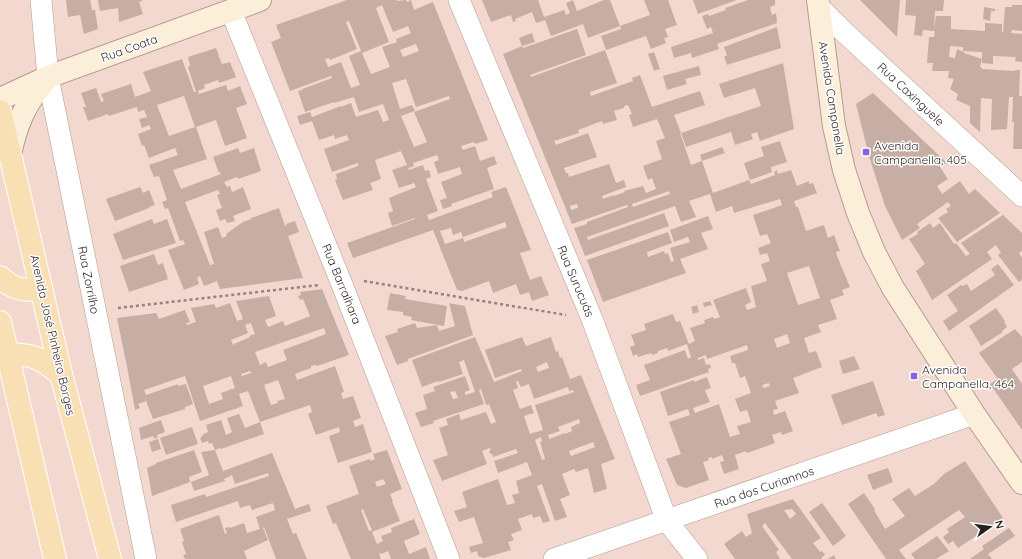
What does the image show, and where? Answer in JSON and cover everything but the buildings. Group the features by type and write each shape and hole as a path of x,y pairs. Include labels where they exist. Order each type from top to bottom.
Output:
{"main road":[{"name":"Rua Coata","path":"0,99 48,78 260,0"},
{"name":"Avenida Campanella","path":"818,3 834,126 844,170 858,212 874,252 893,288 974,414 1022,483"},
{"path":"10,155 22,114 38,88 48,78"},
{"name":"Avenida José Pinheiro Borges","path":"0,110 61,374 110,559"},
{"path":"0,277 12,286 20,289 34,290 41,288"},
{"path":"0,322 55,559"},
{"path":"7,354 36,358 61,374"}],"street":[{"name":"Rua Zorrilho","path":"41,0 48,78 146,559"},
{"name":"Rua Surucuás","path":"459,0 592,319 667,520 697,559"},
{"name":"Rua Caxinguele","path":"818,3 845,33 1022,196"},
{"name":"Rua Barralhara","path":"231,11 341,282 449,559"},
{"name":"Rua dos Curiannos","path":"554,559 974,414"}],"place":[{"name":"Avenida Campanella, 405","path":"866,152"},
{"name":"Avenida Campanella, 464","path":"914,376"}]}
